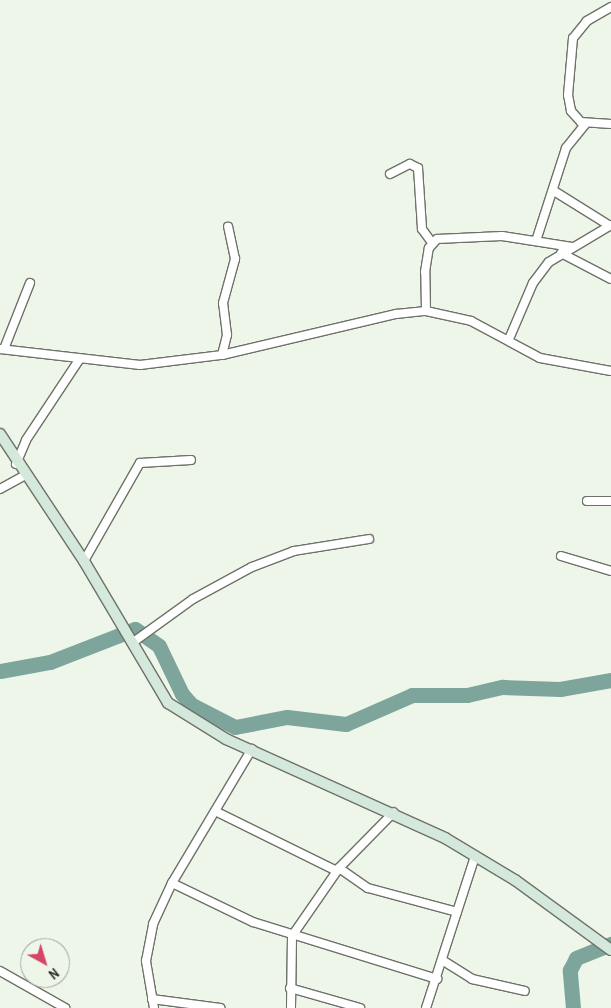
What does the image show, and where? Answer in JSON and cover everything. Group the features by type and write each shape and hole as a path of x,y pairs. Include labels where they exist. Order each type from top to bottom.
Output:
{"street":[{"path":"611,7 587,21 573,38 569,102 576,118 586,123 611,124"},
{"path":"536,241 554,191 566,148 586,123"},
{"path":"390,174 410,164 418,168 422,229 432,243 425,272 426,310"},
{"path":"554,191 595,221 611,226"},
{"path":"509,339 533,283 561,253 611,226"},
{"path":"222,355 226,335 223,304 235,259 228,227"},
{"path":"432,243 474,235 536,241 572,247"},
{"path":"561,253 611,279"},
{"path":"30,283 2,349 79,360 140,365 222,355 396,314 426,310 453,314 564,366 611,371"},
{"path":"16,464 26,440 79,360"},
{"path":"0,434 23,476 84,561 168,702 199,725 394,812 475,856 611,950"},
{"path":"84,561 140,463 191,460"},
{"path":"0,489 23,476"},
{"path":"587,501 611,501"},
{"path":"132,643 193,599 252,567 294,551 369,539"},
{"path":"561,556 611,571"},
{"path":"154,1008 146,962 149,942 172,882 252,749"},
{"path":"215,811 338,869 368,888 457,912"},
{"path":"291,1008 292,936 338,869 394,812"},
{"path":"426,1008 475,856"},
{"path":"172,882 292,936 436,979"},
{"path":"442,960 472,979 525,991"},
{"path":"0,971 65,1008"},
{"path":"290,988 360,1008"},
{"path":"152,999 220,1008"}],"waterway":[{"path":"0,671 50,662 135,629 159,646 182,694 192,705 235,727 287,717 346,724 412,695 467,695 503,687 560,689 611,680"},
{"path":"573,1008 570,970 576,958 611,944"}]}
